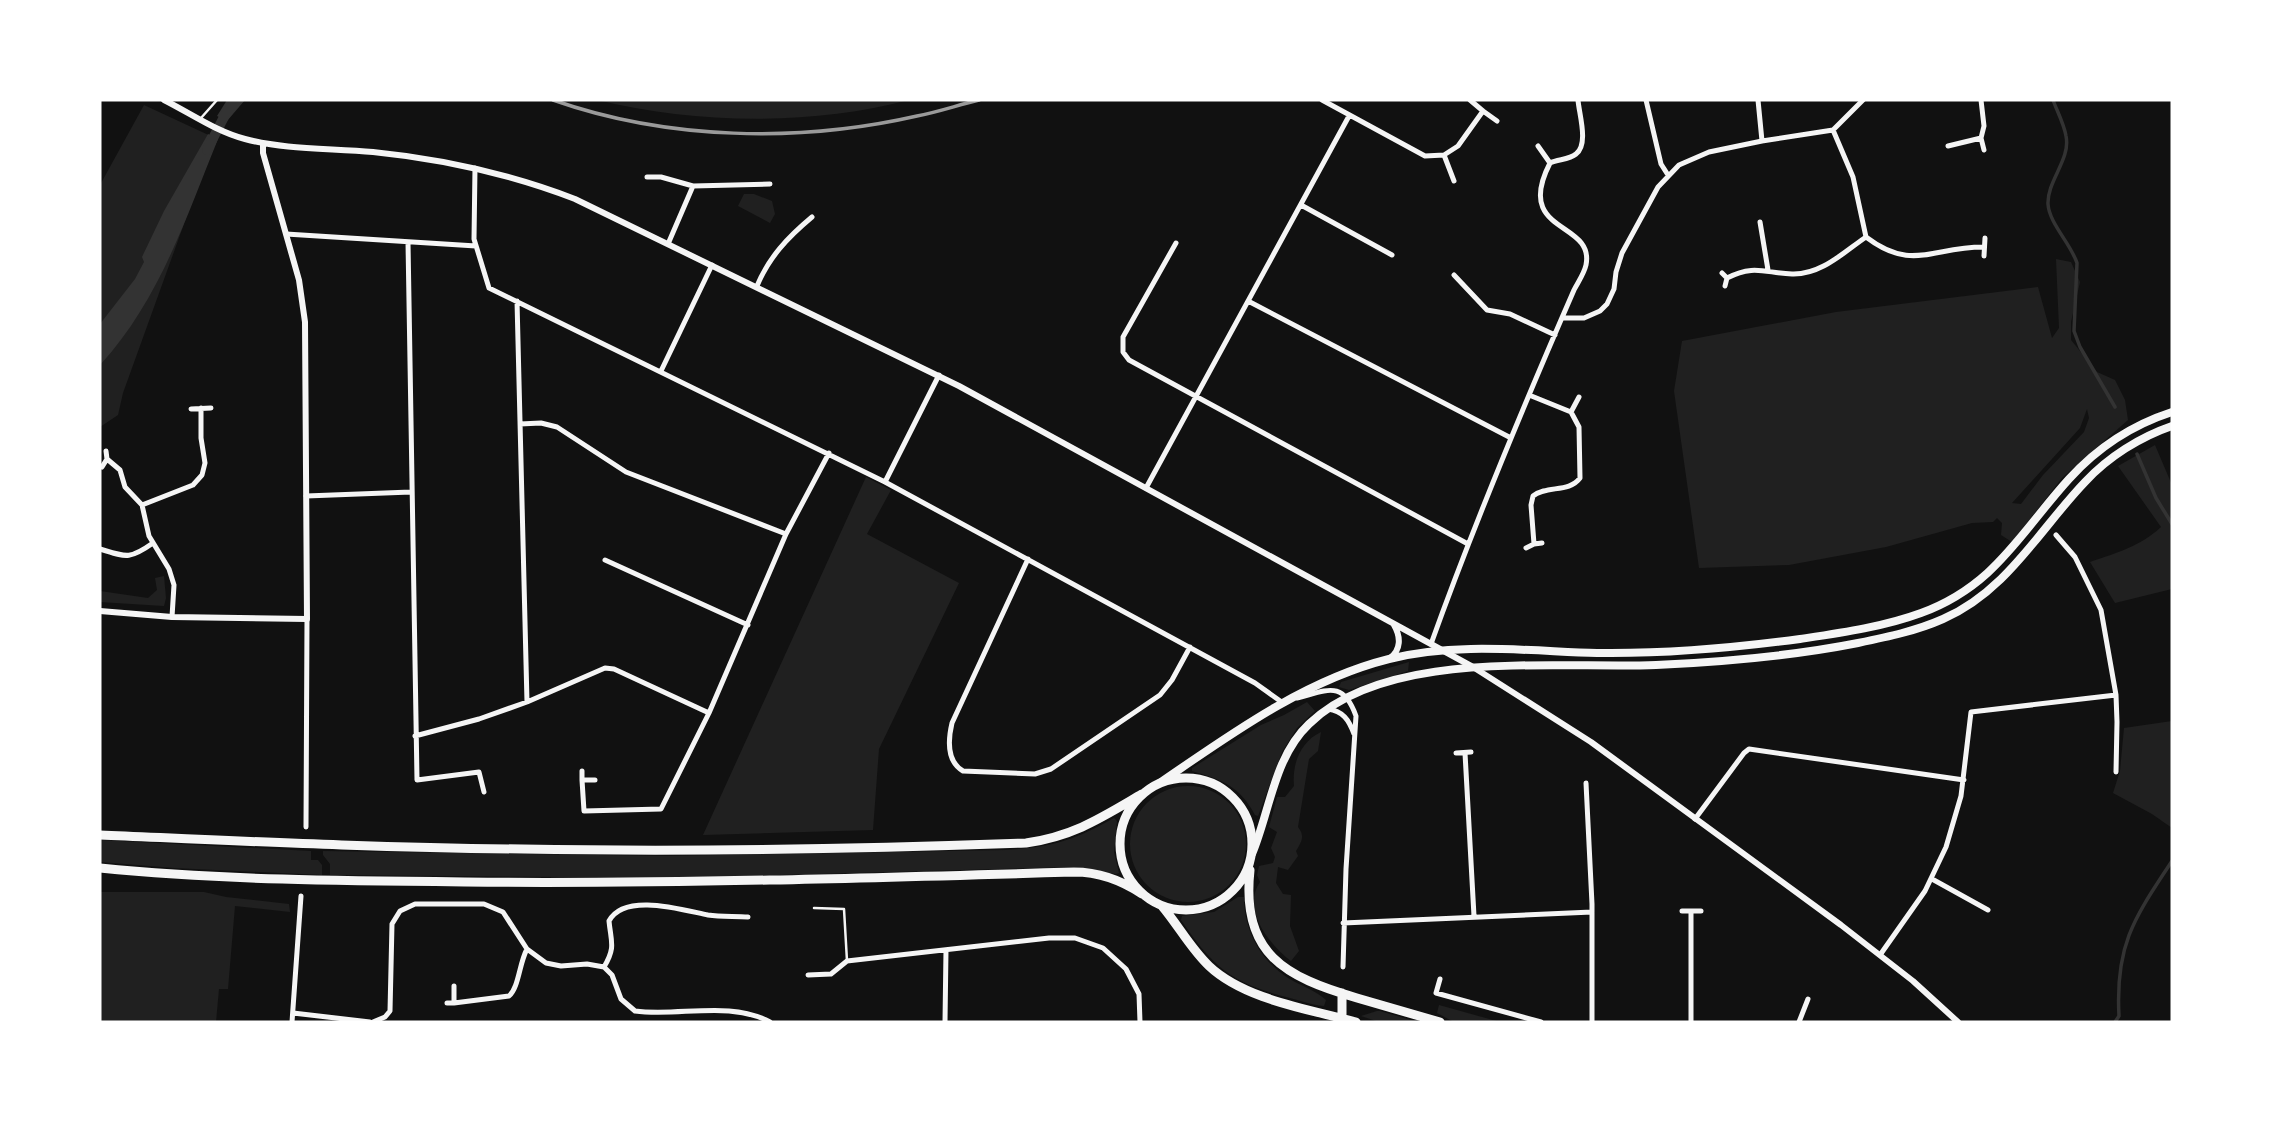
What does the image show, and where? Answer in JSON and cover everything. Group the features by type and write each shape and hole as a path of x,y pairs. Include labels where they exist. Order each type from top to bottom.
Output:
{"highway":[{"path":"100,835 524,849 795,849 1026,843 1079,830 1161,782 1182,777 1202,779 1221,787 1236,799 1247,816 1252,834 1250,911 1257,934 1269,955 1300,978 1440,1022"},
{"path":"1142,794 1124,819 1120,839 1121,859 1129,878 1142,894"},
{"path":"100,868 326,881 512,883 662,883 1074,872 1111,878 1125,883 1162,906 1182,910 1203,908 1222,900 1237,887 1252,856"},
{"path":"1162,906 1208,965 1224,979 1260,995 1356,1022"},
{"path":"1342,993 1342,1018"}],"main road":[{"path":"1161,782 1286,702 1346,673 1388,659 1444,651 1597,653 1724,648 1870,627 1924,612 1947,602 1996,567 2071,477 2104,446 2119,436 2172,412"},
{"path":"1252,856 1285,758 1308,724 1348,698 1386,683 1473,667 1654,665 1785,655 1874,640 1929,625 1958,612 1992,589 2017,564 2085,482 2124,450 2172,426"},
{"path":"1924,612 1929,625"},
{"path":"1784,641 1785,655"},
{"path":"1597,653 1597,665"}],"street":[{"path":"164,100 241,138 263,143 375,152 475,168 512,177 575,199 939,375 1473,667 1583,736 1880,955 1958,1022"},
{"path":"1322,100 1425,156 1444,155 1458,146 1483,111"},
{"path":"1470,100 1497,121"},
{"path":"1550,163 1576,155 1581,148 1583,139 1577,100"},
{"path":"1646,100 1661,164 1668,175"},
{"path":"1758,100 1762,141"},
{"path":"1562,318 1584,318 1600,311 1607,304 1614,289 1622,253 1658,187 1679,165 1695,157 1762,141 1833,131 1863,100"},
{"path":"1980,100 1984,150"},
{"path":"1146,488 1349,116"},
{"path":"1833,131 1853,177 1866,236 1881,248 1897,255 1916,257 1960,247 1983,247"},
{"path":"1948,146 1981,138"},
{"path":"263,143 263,153 299,280 305,322 306,827"},
{"path":"1538,146 1550,163"},
{"path":"1444,155 1454,181"},
{"path":"1431,644 1511,438 1586,267 1587,255 1579,239 1556,225 1543,210 1540,194 1550,163"},
{"path":"475,168 474,233 489,288 885,482 1286,702 1331,691 1341,692 1348,698 1356,716 1343,923 1343,967"},
{"path":"648,177 661,177 693,186 770,184"},
{"path":"668,244 693,186"},
{"path":"1301,205 1392,255"},
{"path":"757,286 768,262 779,247 812,217"},
{"path":"1760,222 1768,270"},
{"path":"286,234 476,246"},
{"path":"1725,286 1724,276 1751,269 1794,274 1822,268 1866,236"},
{"path":"1984,256 1985,238"},
{"path":"408,242 416,780 480,772 484,792"},
{"path":"1175,243 1123,337 1122,347 1129,360 1468,544"},
{"path":"661,371 712,265"},
{"path":"1454,275 1487,310 1510,314 1555,335"},
{"path":"517,301 527,702"},
{"path":"1248,301 1511,438"},
{"path":"885,482 939,375"},
{"path":"1529,395 1571,412 1578,427 1582,472 1573,485 1542,490 1533,496 1531,505 1534,544"},
{"path":"1571,412 1578,397"},
{"path":"142,505 192,485 201,475 205,463 201,438 201,408"},
{"path":"191,409 211,408"},
{"path":"520,424 556,427 626,472 786,534"},
{"path":"102,467 107,459 106,451"},
{"path":"582,771 584,811 661,809 709,713 786,534 829,453"},
{"path":"107,459 120,470 125,487 142,505 147,530 173,578 172,617"},
{"path":"306,496 411,492"},
{"path":"2056,535 2076,557 2101,610 2116,695 2116,771"},
{"path":"100,549 126,557 139,554 153,543"},
{"path":"1526,548 1542,543"},
{"path":"1028,559 952,723 949,748 952,760 963,771 1035,774 1051,769 1160,695 1172,680 1189,647"},
{"path":"605,560 748,625"},
{"path":"100,611 172,617 307,619"},
{"path":"1388,659 1396,653 1399,644 1393,623"},
{"path":"415,736 479,719 527,702 605,668 614,668 709,713"},
{"path":"1880,955 1932,879 1954,827 1964,780 1970,715 1974,710 2116,695"},
{"path":"1328,709 1343,715 1350,722 1354,734"},
{"path":"1695,819 1749,749 1964,780"},
{"path":"1456,753 1468,752 1474,916"},
{"path":"582,780 594,780"},
{"path":"1586,783 1592,912 1592,1022"},
{"path":"1578,793 1586,792"},
{"path":"1932,879 1988,910"},
{"path":"292,1022 302,896"},
{"path":"293,1013 372,1022 385,1017 390,1011 392,924 400,911 407,906 484,904 503,912 527,949 546,963 604,967 612,975 621,999 635,1011 731,1011 750,1013 770,1022"},
{"path":"604,967 612,954 609,920 613,912 621,908 666,905 710,915 748,917"},
{"path":"1682,911 1702,911"},
{"path":"1691,911 1691,1022"},
{"path":"1343,923 1592,912"},
{"path":"808,975 831,974 847,961 1049,938 1075,938 1103,948 1126,969 1139,994 1140,1022"},
{"path":"447,1003 509,996 516,989 520,963 527,949"},
{"path":"945,1022 946,950"},
{"path":"1440,979 1436,993 1541,1022"},
{"path":"454,986 454,1003"},
{"path":"1799,1022 1808,999"},
{"path":"1796,1003 1805,1006"}],"lane":[{"path":"200,119 218,100"},
{"path":"814,908 844,909 847,961"}],"shaded area":[{"path":"227,100 245,100 227,121 217,116"},
{"path":"597,100 909,100 833,114 753,119 673,114"},
{"path":"144,105 215,138 123,393 118,415 100,427 100,185"},
{"path":"208,134 218,139 169,258 139,314 100,365 100,324 135,279 144,262 142,257 164,211"},
{"path":"744,194 754,194 772,201 775,214 770,223 738,206"},
{"path":"2056,259 2071,262 2080,282 2071,322 2071,340 2097,372 2115,380 2125,400 2128,420 2062,478 2012,542 2001,535 2002,523 1997,518 1993,522 1972,523 1886,547 1789,565 1699,568 1674,391 1682,341 1836,312 2038,287 2052,338 2059,328","holes":["2087,409 2089,418 2084,432 2043,475 2021,504 2012,503 2080,428"]},
{"path":"2155,445 2172,485 2172,589 2115,603 2090,562 2137,544 2161,527 2118,466"},
{"path":"866,477 891,490 867,534 959,583 879,749 873,830 703,835"},
{"path":"164,576 164,606 100,602 100,591 148,598 157,590 155,578"},
{"path":"1409,662 1408,671 1349,690 1339,687 1341,682"},
{"path":"1307,702 1315,711 1297,728 1282,752 1258,816 1243,797 1229,786 1192,771 1192,768 1261,725"},
{"path":"2172,721 2172,828 2113,793 2120,771 2124,728"},
{"path":"1321,732 1318,751 1309,759 1298,827 1302,836 1296,851 1298,856 1288,870 1278,867 1276,883 1283,894 1291,895 1290,926 1299,951 1291,961 1260,926 1254,904 1260,882 1257,875 1259,866 1273,863 1275,857 1271,848 1277,832 1269,827 1277,797 1285,797 1294,786 1294,770 1299,754 1314,736"},
{"path":"1188,786 1210,790 1229,803 1242,822 1246,844 1242,866 1229,885 1210,898 1188,902 1166,898 1147,885 1134,866 1130,844 1134,822 1147,803 1166,790"},
{"path":"1114,818 1117,821 1114,852 1119,873 1116,874 1074,867 668,878 330,875 330,864 323,855 323,851 667,856 1005,850 1062,842"},
{"path":"100,840 311,851 311,860 318,860 322,865 322,875 100,862"},
{"path":"100,892 204,892 289,904 290,912 235,906 228,989 219,989 216,1022 100,1022"},
{"path":"1238,897 1244,897 1251,932 1269,962 1288,978 1326,1000 1324,1006 1263,990 1234,977 1212,960 1181,920 1182,916 1214,912"},
{"path":"1439,1005 1500,1022 1454,1022 1437,1013"},
{"path":"1377,1011 1418,1022 1379,1022 1361,1016"}],"waterway":[{"path":"207,150 225,115 237,100"},
{"path":"2053,100 2064,127 2067,145 2051,187 2049,211 2077,263 2074,331 2080,347 2115,407"},
{"path":"2137,454 2156,498 2172,524"},
{"path":"2115,1022 2119,1016 2120,969 2130,932 2172,861"}],"railway":[{"path":"553,100 641,123 734,133 826,131 872,125 979,100"}]}
